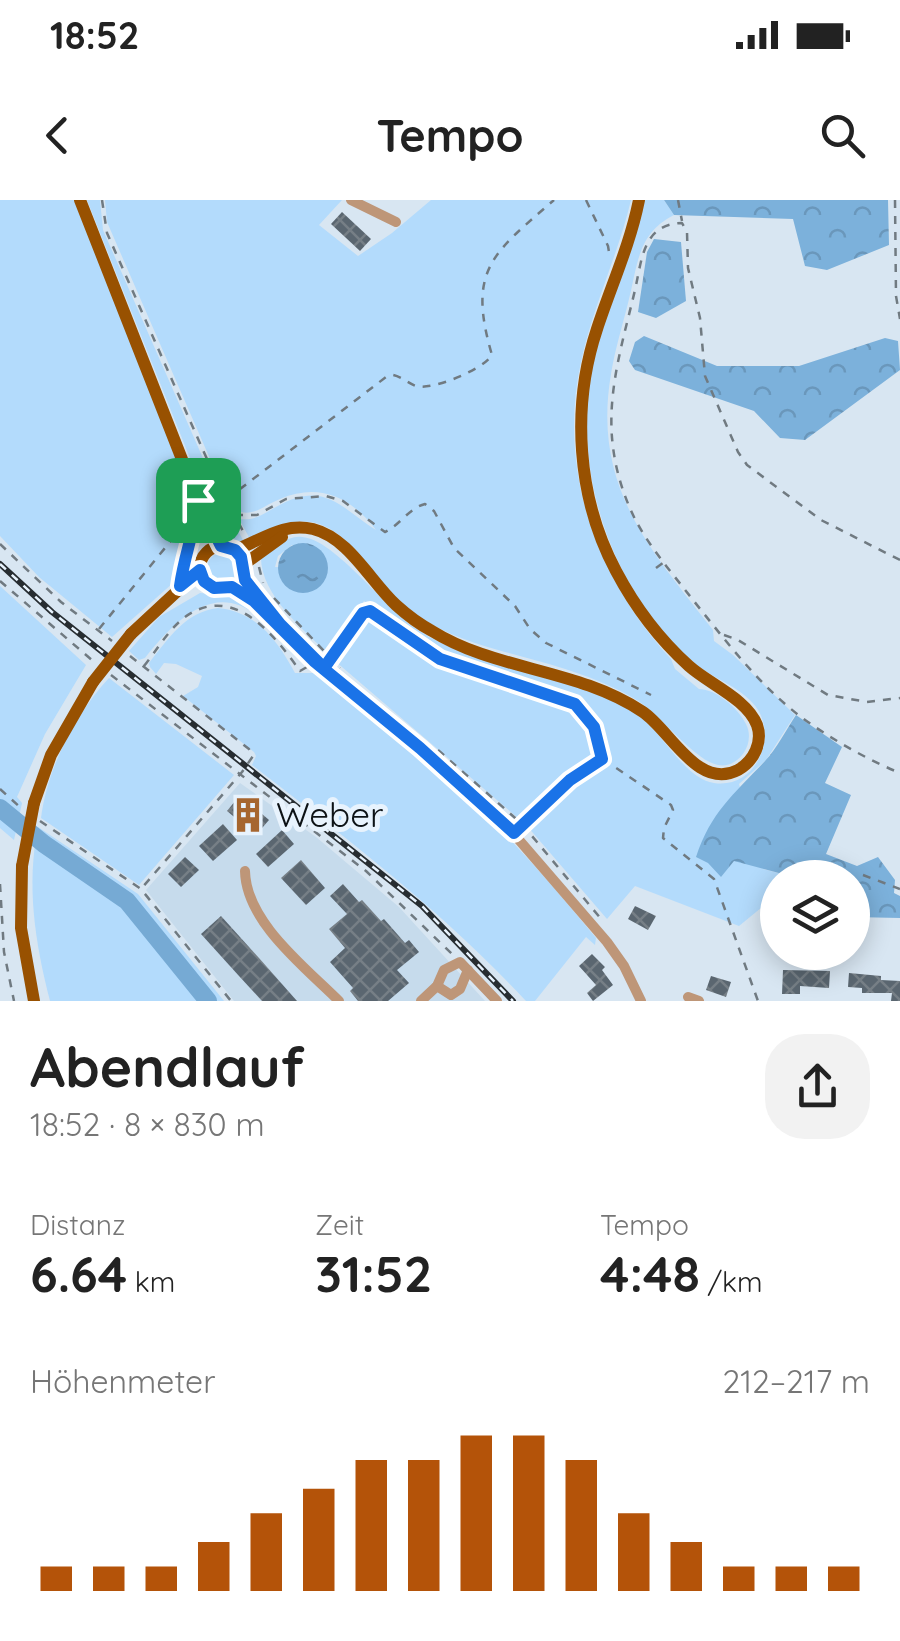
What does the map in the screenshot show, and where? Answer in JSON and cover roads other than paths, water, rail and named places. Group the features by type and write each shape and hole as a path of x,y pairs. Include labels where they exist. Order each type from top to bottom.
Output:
{"main road":[{"path":"80,200 198,500 221,549 243,570"},
{"path":"34,1001 21,928 22,866 26,805 50,755 93,682 130,634 221,549 279,529 303,528 323,533 342,546 396,605 438,635 485,654 594,686 648,716 702,770 718,774 741,768 755,753 756,722 739,703 687,664 653,629 613,566 593,510 583,459 583,396 596,331 640,200"},
{"path":"180,586 184,558 195,532 198,500"},
{"path":"200,570 208,585 220,590 232,587 269,544 303,528"},
{"path":"169,600 208,585"}],"street":[{"path":"351,200 396,222"},
{"path":"243,570 280,624"},
{"path":"232,587 280,624 319,665 460,782 514,833 606,942 624,966 641,1001"},
{"path":"245,871 245,890 270,930 339,1001"},
{"path":"438,986 451,995 460,989 464,966"},
{"path":"421,1001 438,986 444,970 464,966"},
{"path":"464,966 497,1001"}],"water":[{"path":"303,543 321,550 328,568 321,586 303,593 285,586 278,568 285,550"}],"waterway":[{"path":"0,808 44,844 127,901 208,1001"}],"railway":[{"path":"0,564 52,612 422,906 513,1001"}],"place":[{"name":"Weber","path":"248,815"}]}
